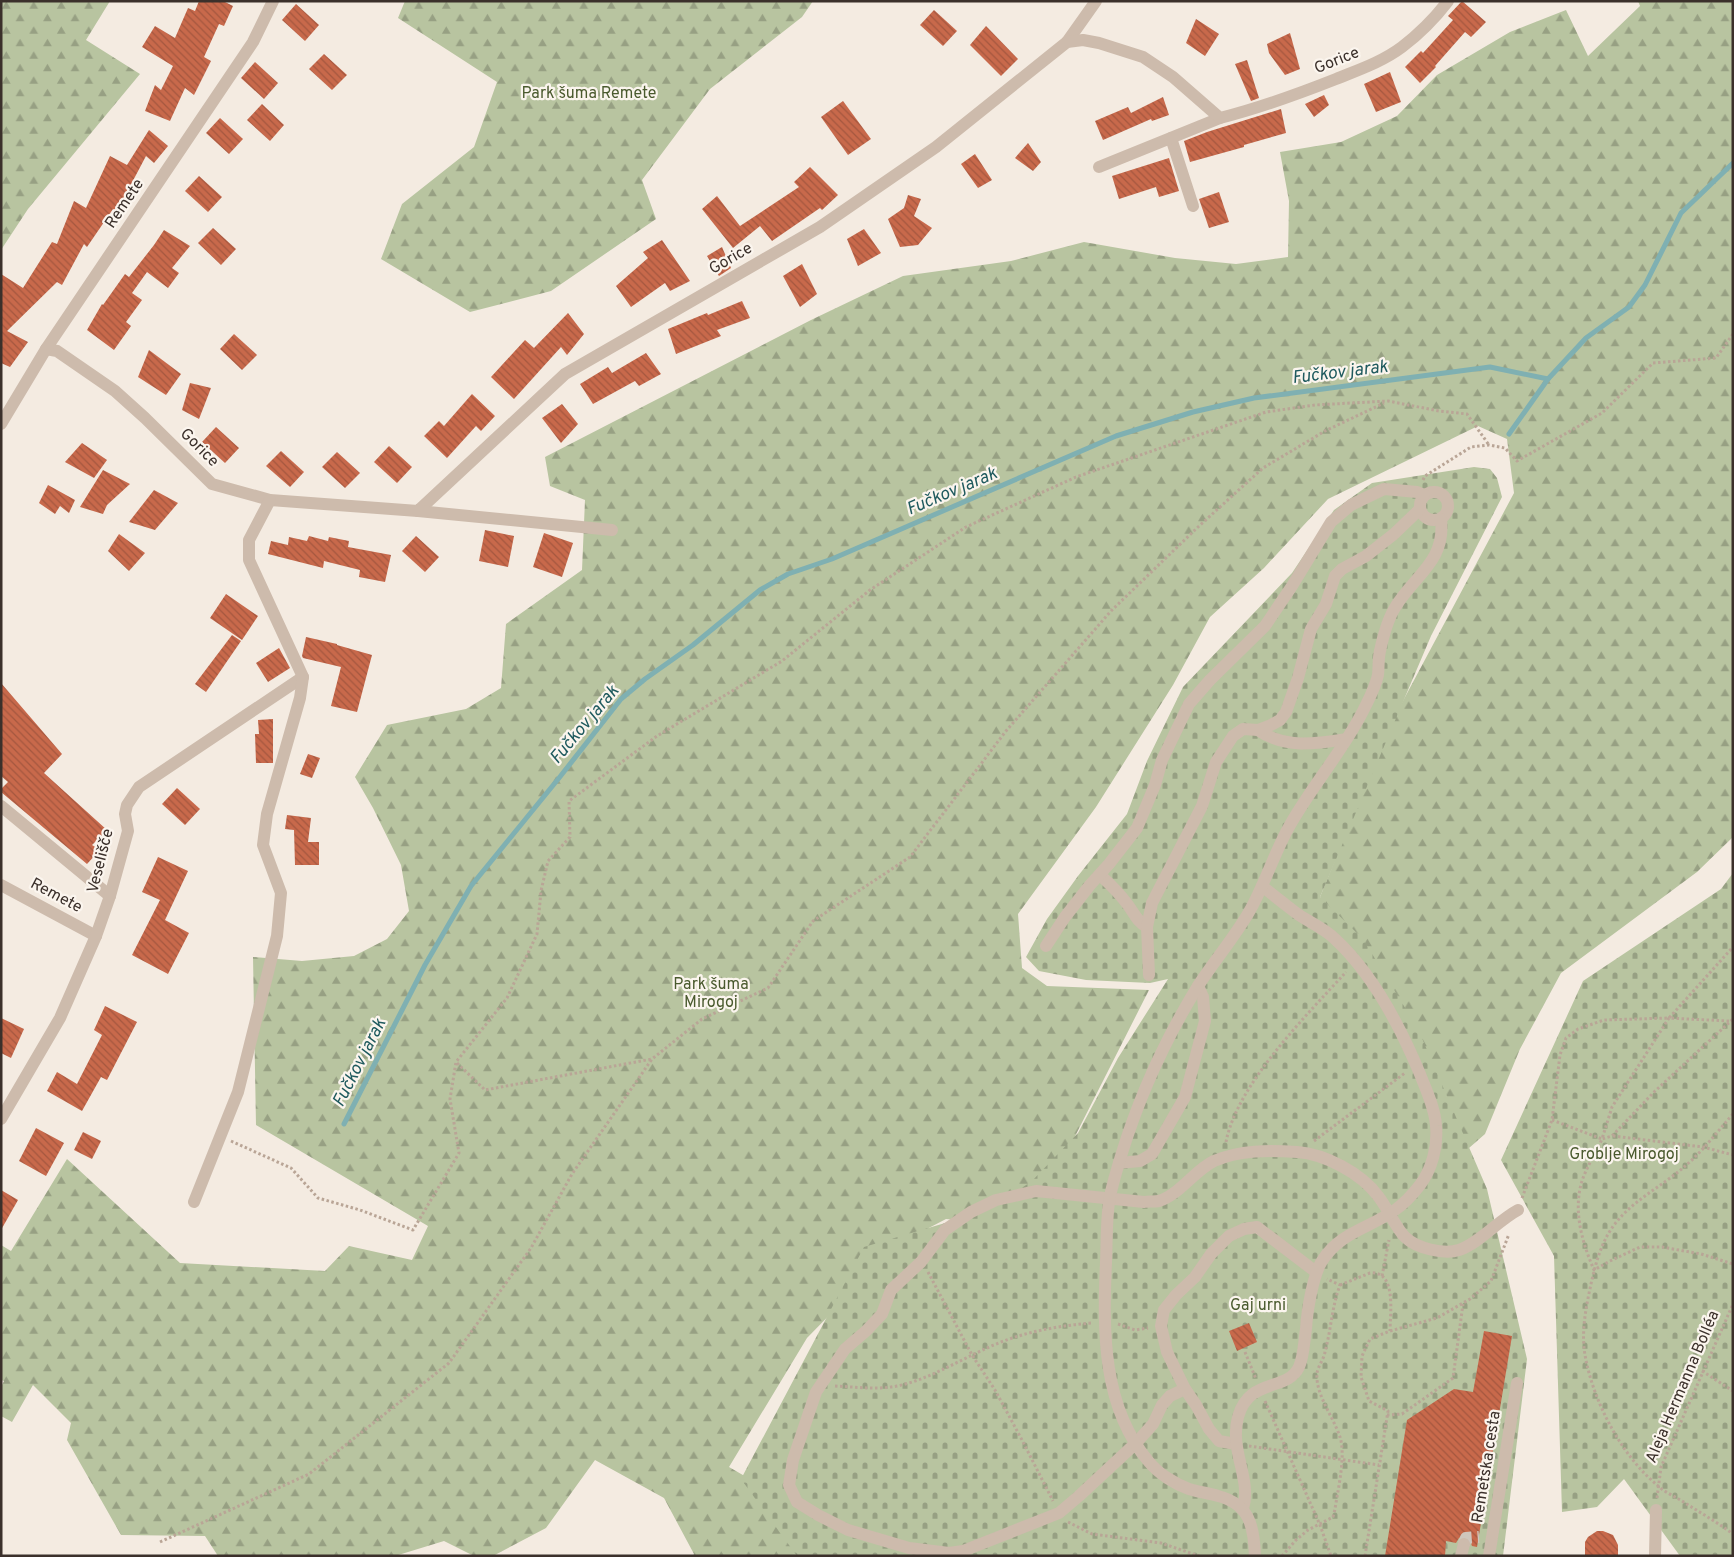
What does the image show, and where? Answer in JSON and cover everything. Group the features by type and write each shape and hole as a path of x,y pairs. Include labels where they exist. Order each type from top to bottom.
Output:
{"street":[{"name":"Remete","path":"1,424 46,349 253,42 273,1"},
{"name":"Gorice","path":"418,511 565,374 820,227 936,147 1067,42 1096,1"},
{"name":"Gorice","path":"1099,167 1220,118 1247,112 1311,89 1386,57 1402,47 1430,22 1448,1"},
{"path":"1067,42 1083,40 1143,57 1173,77 1220,118"},
{"path":"1171,138 1193,206"},
{"name":"Gorice","path":"46,349 57,351 115,391 146,418 212,484 270,500 418,511 612,530"},
{"path":"1046,946 1065,917 1126,844 1137,828 1175,729 1189,704 1210,680 1265,626 1331,522 1351,505 1384,489 1421,494 1439,492 1445,496 1448,504 1447,512 1441,519 1429,520 1423,516 1420,509 1421,494"},
{"path":"194,1202 238,1092 277,936 281,892 263,845 268,814 300,698 302,677 249,560 249,540 270,500"},
{"path":"1258,730 1280,720 1286,712 1298,678 1311,629 1326,604 1335,576 1342,569 1366,556 1394,534 1420,509"},
{"path":"1256,1556 1255,1534 1249,1518 1236,1502 1222,1496 1188,1489 1166,1477 1150,1463 1126,1428 1115,1398 1108,1361 1104,1322 1110,1199 1119,1163 1147,1086 1168,1039 1198,986 1248,912 1290,825 1368,703 1378,676 1379,653 1395,607 1422,575 1440,546 1441,519"},
{"name":"Veselišče","path":"1,1119 60,1018 96,936 110,896 128,831 125,814 127,805 139,787 302,677"},
{"path":"1149,976 1147,927 1152,903 1202,806 1216,762 1233,736 1243,729 1258,730 1285,742 1303,744 1346,739"},
{"path":"1,806 110,896"},
{"path":"1100,874 1123,899 1141,924 1147,927"},
{"name":"Remete","path":"1,885 96,936"},
{"path":"1243,1509 1246,1500 1245,1485 1236,1444 1236,1429 1239,1414 1247,1398 1260,1389 1291,1377 1299,1368 1304,1349 1306,1318 1316,1272 1331,1247 1348,1235 1393,1217 1421,1184 1430,1167 1436,1148 1436,1125 1429,1095 1404,1038 1368,976 1334,938 1299,915 1262,886"},
{"path":"1119,1163 1140,1160 1152,1154 1185,1097 1205,1022 1203,997 1198,986"},
{"path":"1185,1389 1170,1396 1162,1406 1153,1424 1136,1442 1059,1513 963,1550 949,1553 909,1548 848,1530 797,1502 789,1486 793,1460 816,1392 845,1349 882,1314 891,1290 921,1262 945,1230 971,1212 996,1200 1036,1191 1144,1202 1159,1201 1213,1162 1241,1153 1271,1151 1299,1152 1326,1159 1353,1172 1378,1195 1405,1238 1425,1249 1440,1251 1458,1250 1477,1240 1504,1218 1518,1210"},
{"path":"1236,1444 1219,1441 1209,1429 1185,1389 1167,1352 1161,1326 1164,1310 1176,1295 1195,1277 1211,1254 1229,1236 1244,1228 1257,1227 1316,1272"},
{"name":"Remetska cesta","path":"1489,1556 1518,1384"},
{"path":"1655,1556 1656,1510"},
{"path":"1479,1537 1492,1538"}],"path":[{"path":"1421,494 1425,476 1471,447 1489,445 1505,448 1517,461 1602,412 1653,363 1716,358 1733,334"},
{"path":"221,1136 291,1168 318,1198 360,1210 413,1230 459,1153 450,1099 456,1062 507,998 537,934 540,891 548,861 570,837 569,802 656,736 782,661 870,590 966,527 1076,477 1266,412 1315,405 1388,401 1439,411 1467,414 1489,445"},
{"path":"160,1542 309,1474 449,1363 531,1248 572,1174 652,1059 702,1018 768,988 813,921 910,857 1006,731 1111,611 1198,527 1263,468 1325,431 1388,401"},
{"path":"1594,1270 1584,1248 1578,1204 1583,1180 1602,1139 1612,1107 1669,1018 1733,947"},
{"path":"1225,1158 1227,1137 1234,1118 1251,1085 1291,1033 1355,962"},
{"path":"1365,1556 1388,1411 1369,1401 1361,1377 1362,1356 1370,1339 1390,1331 1437,1318 1463,1304 1491,1281 1552,1120 1560,1055 1566,1038 1578,1030 1604,1020 1669,1018 1731,1020"},
{"path":"1612,1136 1654,1092 1731,1020"},
{"path":"456,1062 485,1090 652,1059"},
{"path":"1299,1152 1416,1065"},
{"path":"1733,1114 1684,1167 1646,1195 1615,1224 1602,1244 1594,1270 1586,1305 1584,1332 1585,1354 1591,1379 1607,1418 1630,1458 1657,1486 1733,1534"},
{"path":"1552,1120 1602,1139 1612,1136 1703,1147 1733,1156"},
{"path":"1382,1276 1393,1217"},
{"path":"1594,1270 1640,1247 1662,1248 1701,1254 1733,1264"},
{"path":"921,1262 932,1277 972,1355 995,1390 1059,1513 1069,1523 1092,1534 1160,1543 1199,1556"},
{"path":"1316,1272 1340,1285"},
{"path":"1282,1556 1308,1530 1333,1517 1341,1460 1341,1439 1320,1394 1317,1374 1325,1353 1336,1295 1340,1285 1370,1273 1382,1276 1387,1282 1390,1293 1390,1331"},
{"path":"1387,1415 1402,1414 1453,1378 1463,1304"},
{"name":"Aleja Hermanna Bolléa","path":"1656,1510 1657,1486 1661,1467 1733,1304"},
{"path":"820,1385 870,1388 895,1387 913,1382 987,1348 1030,1332 1076,1324 1114,1323 1135,1330 1161,1326"},
{"path":"1245,1352 1286,1452 1320,1525 1331,1556"},
{"path":"1702,1371 1733,1390"},
{"path":"1236,1444 1379,1465"}],"green space":[{"path":"1,1 110,1 86,40 140,74 28,209 1,250"},
{"name":"Park šuma Remete","path":"405,1 813,1 802,17 710,89 642,180 656,219 551,291 470,312 381,259 402,204 474,147 497,82 398,18"},
{"name":"Park šuma Mirogoj","path":"1638,1 1733,1 1733,837 1697,872 1561,973 1520,1049 1485,1134 1445,1169 1320,897 1389,727 1514,493 1507,439 1478,426 1328,499 1264,568 1210,617 1173,685 1096,807 1018,914 1022,968 1047,986 1149,990 1063,1160 988,1223 946,1219 900,1243 807,1338 729,1467 847,1535 908,1556 693,1556 694,1554 664,1498 595,1460 546,1528 493,1556 474,1556 444,1541 395,1556 218,1556 205,1536 121,1535 67,1440 71,1423 33,1385 12,1422 1,1416 1,1387 4,1381 1,1380 1,1245 11,1251 67,1159 180,1263 325,1271 349,1246 412,1260 428,1226 256,1125 253,957 302,961 354,956 387,939 409,911 401,865 373,808 355,777 387,725 466,709 501,688 506,624 582,570 585,500 550,486 545,457 811,320 903,276 1011,261 1084,242 1175,258 1236,264 1288,257 1289,201 1280,152 1341,142 1397,116 1437,75 1510,32 1566,10 1588,56 1640,6"},
{"name":"Gaj urni","path":"1474,467 1490,469 1497,478 1502,497 1431,636 1320,897 1363,939 1418,1029 1487,1189 1527,1359 1503,1556 797,1556 741,1479 864,1247 989,1210 1032,1181 1078,1133 1118,1058 1168,979 1150,983 1086,980 1039,971 1026,957 1047,919 1127,814 1147,761 1183,687 1292,573 1334,510 1372,483"},
{"name":"Groblje Mirogoj","path":"1733,873 1733,1556 1680,1556 1624,1479 1597,1507 1562,1512 1554,1256 1501,1160 1583,981 1721,889"}],"building":[{"path":"199,1 223,1 233,6 224,26 219,24 204,57 211,61 194,95 185,88 170,121 145,111 155,85 161,90 173,66 142,47 155,26 175,38 188,8 195,11"},
{"path":"1462,1 1486,22 1471,37 1465,32 1420,83 1405,67 1421,51 1423,53 1453,20 1448,16"},
{"path":"296,4 319,25 305,41 282,20"},
{"path":"934,10 957,31 943,46 920,25"},
{"path":"1196,19 1219,34 1205,56 1186,43"},
{"path":"986,26 1018,59 1001,76 970,45"},
{"path":"1290,33 1300,69 1285,75 1269,53 1267,44"},
{"path":"324,54 347,75 332,90 309,69"},
{"path":"1247,60 1259,98 1251,101 1235,64"},
{"path":"255,62 278,83 264,99 241,78"},
{"path":"1390,72 1401,102 1376,112 1364,84"},
{"path":"1324,95 1329,105 1314,117 1305,104"},
{"path":"1163,97 1169,115 1152,121 1151,119 1103,140 1095,121 1128,107 1131,113"},
{"path":"843,101 871,139 848,155 821,117"},
{"path":"262,104 284,125 270,141 247,120"},
{"path":"1281,109 1286,133 1190,162 1184,141"},
{"path":"220,118 243,139 229,154 206,133"},
{"path":"149,130 168,146 154,163 146,156 117,211 113,209 87,247 84,244 62,285 57,282 7,331 28,342 10,367 1,363 1,274 23,288 52,242 57,244 74,201 86,208 110,156 127,165"},
{"path":"1028,143 1041,162 1033,171 1015,158"},
{"path":"975,154 992,180 978,188 961,164"},
{"path":"1169,158 1179,191 1159,197 1156,187 1119,199 1112,176"},
{"path":"810,167 838,195 822,210 820,208 772,241 760,226 733,248 702,209 717,196 740,226 799,187 794,182"},
{"path":"199,176 222,197 208,212 185,191"},
{"path":"1219,192 1229,222 1209,228 1199,199"},
{"path":"908,195 921,199 914,216 932,228 918,245 900,247 888,219 904,208"},
{"path":"213,228 236,249 221,265 198,243"},
{"path":"864,229 881,253 858,266 847,239"},
{"path":"164,230 190,246 172,268 179,273 168,288 147,272 132,293 142,300 126,322 131,326 114,350 87,330 102,304 125,274 129,277"},
{"path":"662,240 690,281 670,291 665,283 631,307 616,286 648,258 643,252"},
{"path":"722,247 731,268 719,276 707,256"},
{"path":"802,264 817,294 800,307 783,276"},
{"path":"742,301 750,318 717,330 721,336 676,354 668,329"},
{"path":"568,313 584,334 567,355 561,347 514,399 491,377 525,340 534,348"},
{"path":"234,334 257,355 242,370 220,349"},
{"path":"149,350 181,374 166,395 138,377"},
{"path":"646,353 661,374 639,386 635,381 593,404 580,384 608,367 612,373"},
{"path":"190,383 211,388 199,419 182,410"},
{"path":"472,394 495,416 481,431 476,426 447,458 424,436 439,421 444,426"},
{"path":"562,404 578,424 561,443 542,418"},
{"path":"216,427 239,448 225,463 202,442"},
{"path":"82,443 107,460 94,478 65,462"},
{"path":"389,446 412,467 397,483 374,462"},
{"path":"281,451 304,472 290,487 266,466"},
{"path":"337,452 360,473 345,488 322,467"},
{"path":"103,470 130,484 107,505 103,514 80,507"},
{"path":"48,485 75,500 69,513 60,506 55,514 39,503"},
{"path":"154,490 178,503 155,530 129,522"},
{"path":"485,530 514,536 508,567 479,561"},
{"path":"544,533 573,543 562,577 533,567"},
{"path":"119,534 145,553 129,571 108,551"},
{"path":"309,536 328,541 329,537 349,541 348,547 391,555 385,582 359,577 360,570 324,561 323,568 268,554 271,541 288,545 289,537 307,541"},
{"path":"416,536 439,557 425,572 402,551"},
{"path":"226,594 258,616 242,640 210,618"},
{"path":"232,635 241,641 206,692 195,684"},
{"path":"306,637 372,655 357,712 331,706 341,667 303,658"},
{"path":"279,648 290,668 268,682 256,663"},
{"path":"1,683 62,754 44,773 107,830 92,845 100,850 87,864 1,792 1,789 8,782 1,776"},
{"path":"273,719 273,763 256,763 255,734 259,734 258,720"},
{"path":"308,754 320,758 312,778 300,774"},
{"path":"177,788 200,809 185,825 162,804"},
{"path":"287,815 311,818 308,842 319,842 319,865 295,865 294,830 285,829"},
{"path":"158,857 188,871 165,920 189,933 168,974 132,955 160,900 142,892"},
{"path":"105,1006 137,1022 107,1080 101,1077 82,1111 47,1091 57,1072 77,1084 102,1035 94,1030"},
{"path":"1,1018 24,1029 11,1058 1,1053"},
{"path":"36,1128 64,1143 46,1176 19,1161"},
{"path":"83,1132 101,1141 92,1159 74,1150"},
{"path":"1,1190 18,1200 1,1230"},
{"path":"1249,1323 1257,1342 1237,1351 1229,1331"},
{"path":"1484,1331 1512,1336 1477,1547 1472,1546 1469,1538 1462,1536 1456,1543 1446,1541 1445,1556 1385,1556 1407,1420 1454,1389 1473,1392"},
{"path":"1597,1531 1613,1535 1618,1545 1618,1556 1585,1556 1585,1542 1588,1537"}],"waterway":[{"name":"Fučkov jarak","path":"344,1124 425,965 471,886 621,699 645,679 693,645 760,590 788,574 832,559 1116,436 1193,412 1254,398 1490,367 1548,379 1586,338 1629,307 1645,285 1681,213 1733,163"},
{"path":"1509,434 1548,379"}],"tunnel":[{"path":"1464,1544 1466,1538 1479,1537"}]}
